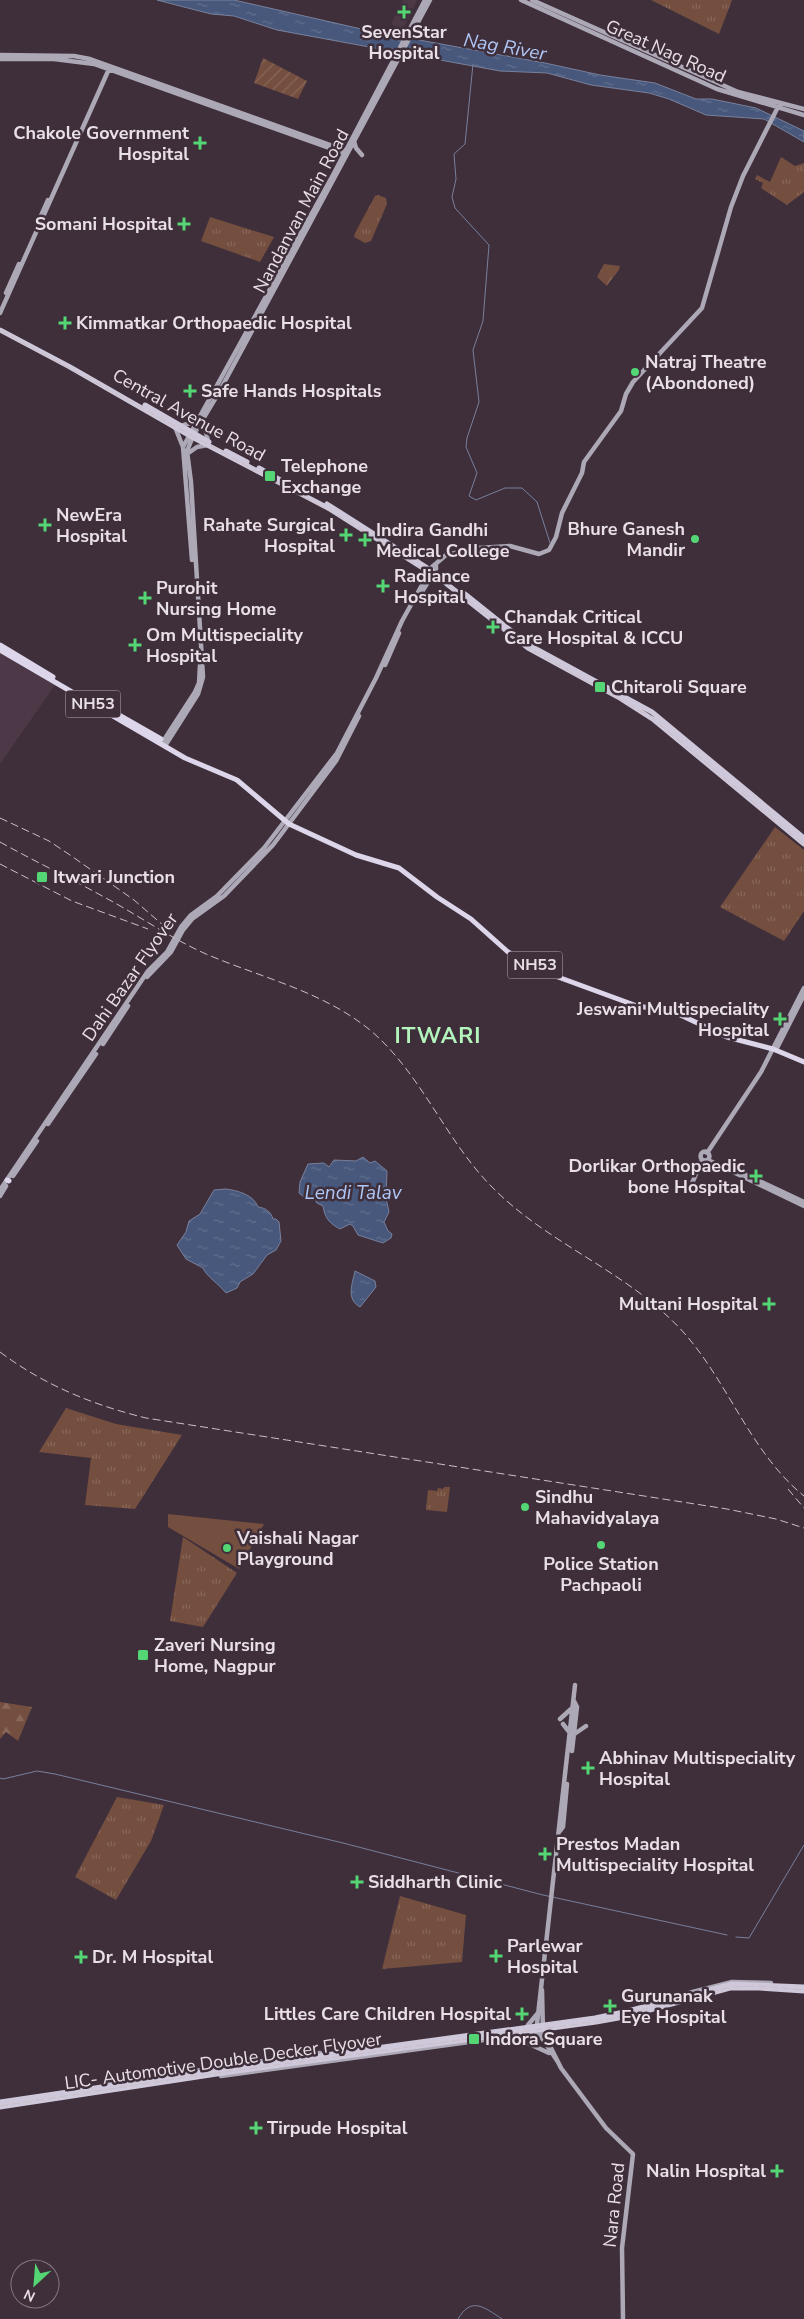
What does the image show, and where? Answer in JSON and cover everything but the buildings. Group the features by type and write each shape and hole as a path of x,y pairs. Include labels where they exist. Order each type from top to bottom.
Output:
{"highway":[{"name":"NH53","path":"0,645 31,666"},
{"name":"NH53","path":"0,650 183,753 187,758"},
{"name":"NH53","path":"164,743 185,758 237,780 287,822 356,856 400,868 437,897 471,919 508,952 558,977 637,1006 672,1011 727,1037 774,1049 804,1062"}],"main road":[{"path":"408,35 425,0"},
{"name":"Nandanvan Main Road","path":"164,743 198,694 203,678 191,482 187,454 191,434 203,418 354,140 408,35 430,0"},
{"name":"Great Nag Road","path":"521,0 717,89 776,110 804,115"},
{"name":"Great Nag Road","path":"532,0 718,84 804,109"},
{"path":"183,446 399,54"},
{"path":"0,55 74,56 346,152"},
{"path":"0,59 73,60 109,67 330,148 346,152"},
{"path":"0,306 109,67"},
{"path":"0,313 109,67"},
{"path":"776,110 780,103"},
{"name":"Dahi Bazar Flyover","path":"0,1196 2,1189 148,975 171,952 192,918 211,903 287,822 339,753 394,647 403,623 436,565 446,556 478,548 510,546 539,554 549,550 556,536 562,513 582,473 584,462 592,454 621,411 626,394 633,382 702,308 731,207 743,176 776,110"},
{"path":"354,140 356,148 362,155"},
{"path":"330,148 337,158 337,168"},
{"path":"0,328 174,426 328,508 432,572 528,646 652,712 804,844"},
{"name":"Central Avenue Road","path":"0,328 181,426 191,434"},
{"path":"203,418 208,443"},
{"path":"181,426 197,421"},
{"path":"164,743 199,682 199,649 183,446 174,426"},
{"path":"187,454 197,447 208,443"},
{"path":"771,814 804,838"},
{"path":"785,1029 804,988"},
{"path":"691,1186 712,1146 761,1072 804,996"},
{"path":"707,1157 804,1204"},
{"path":"572,1735 572,1709 575,1685"},
{"path":"558,2062 550,2053 540,2032 540,2012 560,1832 558,1827 577,1707 574,1701"},
{"path":"572,1709 561,1721 572,1735"},
{"path":"572,1735 586,1726"},
{"path":"0,2102 181,2072 540,2024 614,2012 732,1982 804,1986"},
{"name":"LIC- Automotive Double Decker Flyover","path":"0,2102 230,2068 595,2018 732,1984 804,1986"},
{"name":"LIC- Automotive Double Decker Flyover","path":"0,2108 230,2072 596,2022 624,2017 730,1988 759,1988 804,1992"},
{"path":"0,2108 540,2032 629,2017 728,1990 804,1992"},
{"path":"540,2012 550,2022"},
{"path":"528,2025 540,2012"},
{"path":"540,2032 558,2062"},
{"path":"512,2036 550,2053"},
{"name":"Nara Road","path":"558,2062 606,2128 634,2154 622,2248 623,2319"}],"shaded area":[{"name":"SevenStar Hospital","path":"403,0 417,0 403,30 391,24"},
{"path":"0,653 55,685 0,764"}],"green space":[{"path":"651,0 732,0 719,34"},
{"path":"263,58 307,81 298,99 254,83"},
{"path":"781,157 795,166 804,163 804,192 787,205 761,188 763,183 755,179 757,175 770,182"},
{"path":"378,195 386,198 387,204 371,241 365,243 354,237 355,233 375,196"},
{"path":"210,217 274,237 260,262 201,241"},
{"path":"604,264 620,266 607,286 597,277"},
{"path":"775,827 804,850 804,911 784,941 720,907"},
{"path":"66,1408 116,1424 182,1435 135,1509 85,1505 91,1458 39,1452"},
{"path":"444,1487 450,1487 447,1512 426,1510 428,1490 437,1491 438,1488 443,1489"},
{"name":"Vaishali Nagar Playground","path":"168,1514 264,1524 239,1569 168,1527"},
{"path":"183,1537 237,1573 203,1627 170,1621"},
{"path":"0,1702 32,1707 18,1741 6,1732 0,1739"},
{"path":"117,1797 164,1805 151,1841 116,1900 75,1877"},
{"path":"400,1896 466,1915 462,1962 382,1969"}],"water":[{"path":"157,0 234,0 370,31 600,75 655,83 696,99 712,99 756,108 804,131 804,142 764,119 706,115 669,99 649,93 591,85 547,73 500,71 277,30 234,16 211,14"},
{"name":"Lendi Talav","path":"363,1157 370,1163 375,1161 387,1171 386,1198 389,1212 384,1222 388,1231 392,1234 391,1238 383,1243 358,1235 350,1224 340,1229 336,1227 326,1217 323,1206 317,1203 313,1197 304,1197 299,1193 300,1182 308,1164 324,1163 329,1167 334,1160 356,1161"},
{"path":"225,1189 249,1196 258,1207 268,1211 273,1219 279,1222 281,1241 276,1250 267,1255 253,1274 240,1282 237,1288 226,1293 203,1268 186,1259 177,1245 186,1232 189,1221 200,1214 214,1190"},
{"path":"355,1271 375,1281 376,1287 360,1307 351,1296"}],"waterway":[{"path":"473,64 465,144 454,154 456,179 452,197 455,208 489,245 483,321 473,350 479,402 467,438 466,447 477,473 469,496 476,500 505,488 522,488 537,502 550,543"},
{"path":"0,1778 3,1779 37,1771 55,1774 343,1843 543,1895 727,1935"},
{"path":"736,1937 749,1938 804,1845"},
{"path":"458,2319 463,2312 473,2306 484,2308 502,2319"}],"railway":[{"path":"0,330 353,524 455,590 530,649 651,717 804,844"},
{"path":"0,818 49,841 134,900 164,926"},
{"path":"0,842 104,897 193,948 312,995 332,1005 370,1030 405,1067 462,1151 494,1189 540,1227 616,1276 640,1294 664,1313 685,1334 715,1374 769,1460 785,1479 804,1496"},
{"path":"0,864 72,901 148,929"},
{"path":"0,1352 52,1384 107,1407 146,1418 727,1509 776,1519 804,1528"},
{"path":"788,1489 804,1508"},
{"path":"0,2106 181,2078 600,2021 727,1988 756,1986 804,1990"}],"place":[{"name":"SevenStar Hospital","path":"404,12"},
{"name":"Chakole Government Hospital","path":"200,143"},
{"name":"Somani Hospital","path":"184,224"},
{"name":"Kimmatkar Orthopaedic Hospital","path":"65,323"},
{"name":"Natraj Theatre (Abondoned)","path":"635,372"},
{"name":"Safe Hands Hospitals","path":"190,391"},
{"name":"Telephone Exchange","path":"270,476"},
{"name":"NewEra Hospital","path":"45,525"},
{"name":"Rahate Surgical Hospital","path":"346,535"},
{"name":"Bhure Ganesh Mandir","path":"695,539"},
{"name":"Indira Gandhi Medical College","path":"365,540"},
{"name":"Radiance Hospital","path":"383,586"},
{"name":"Purohit Nursing Home","path":"145,598"},
{"name":"Chandak Critical Care Hospital & ICCU","path":"493,627"},
{"name":"Om Multispeciality Hospital","path":"135,645"},
{"name":"Chitaroli Square","path":"600,687"},
{"name":"Itwari Junction","path":"42,877"},
{"name":"Jeswani Multispeciality Hospital","path":"780,1019"},
{"name":"Dorlikar Orthopaedic bone Hospital","path":"756,1176"},
{"name":"Multani Hospital","path":"769,1304"},
{"name":"Sindhu Mahavidyalaya","path":"525,1507"},
{"name":"Police Station Pachpaoli","path":"601,1545"},
{"name":"Vaishali Nagar Playground","path":"227,1548"},
{"name":"Zaveri Nursing Home, Nagpur","path":"143,1655"},
{"name":"Abhinav Multispeciality Hospital","path":"588,1768"},
{"name":"Prestos Madan Multispeciality Hospital","path":"545,1854"},
{"name":"Siddharth Clinic","path":"357,1882"},
{"name":"Parlewar Hospital","path":"496,1956"},
{"name":"Dr. M Hospital","path":"81,1957"},
{"name":"Gurunanak Eye Hospital","path":"610,2006"},
{"name":"Littles Care Children Hospital","path":"522,2014"},
{"name":"Indora Square","path":"474,2039"},
{"name":"Tirpude Hospital","path":"256,2128"},
{"name":"Nalin Hospital","path":"777,2171"}],"district":[{"name":"ITWARI","path":"438,1036"}],"water label":[{"name":"Nag River","path":"505,47"}]}
